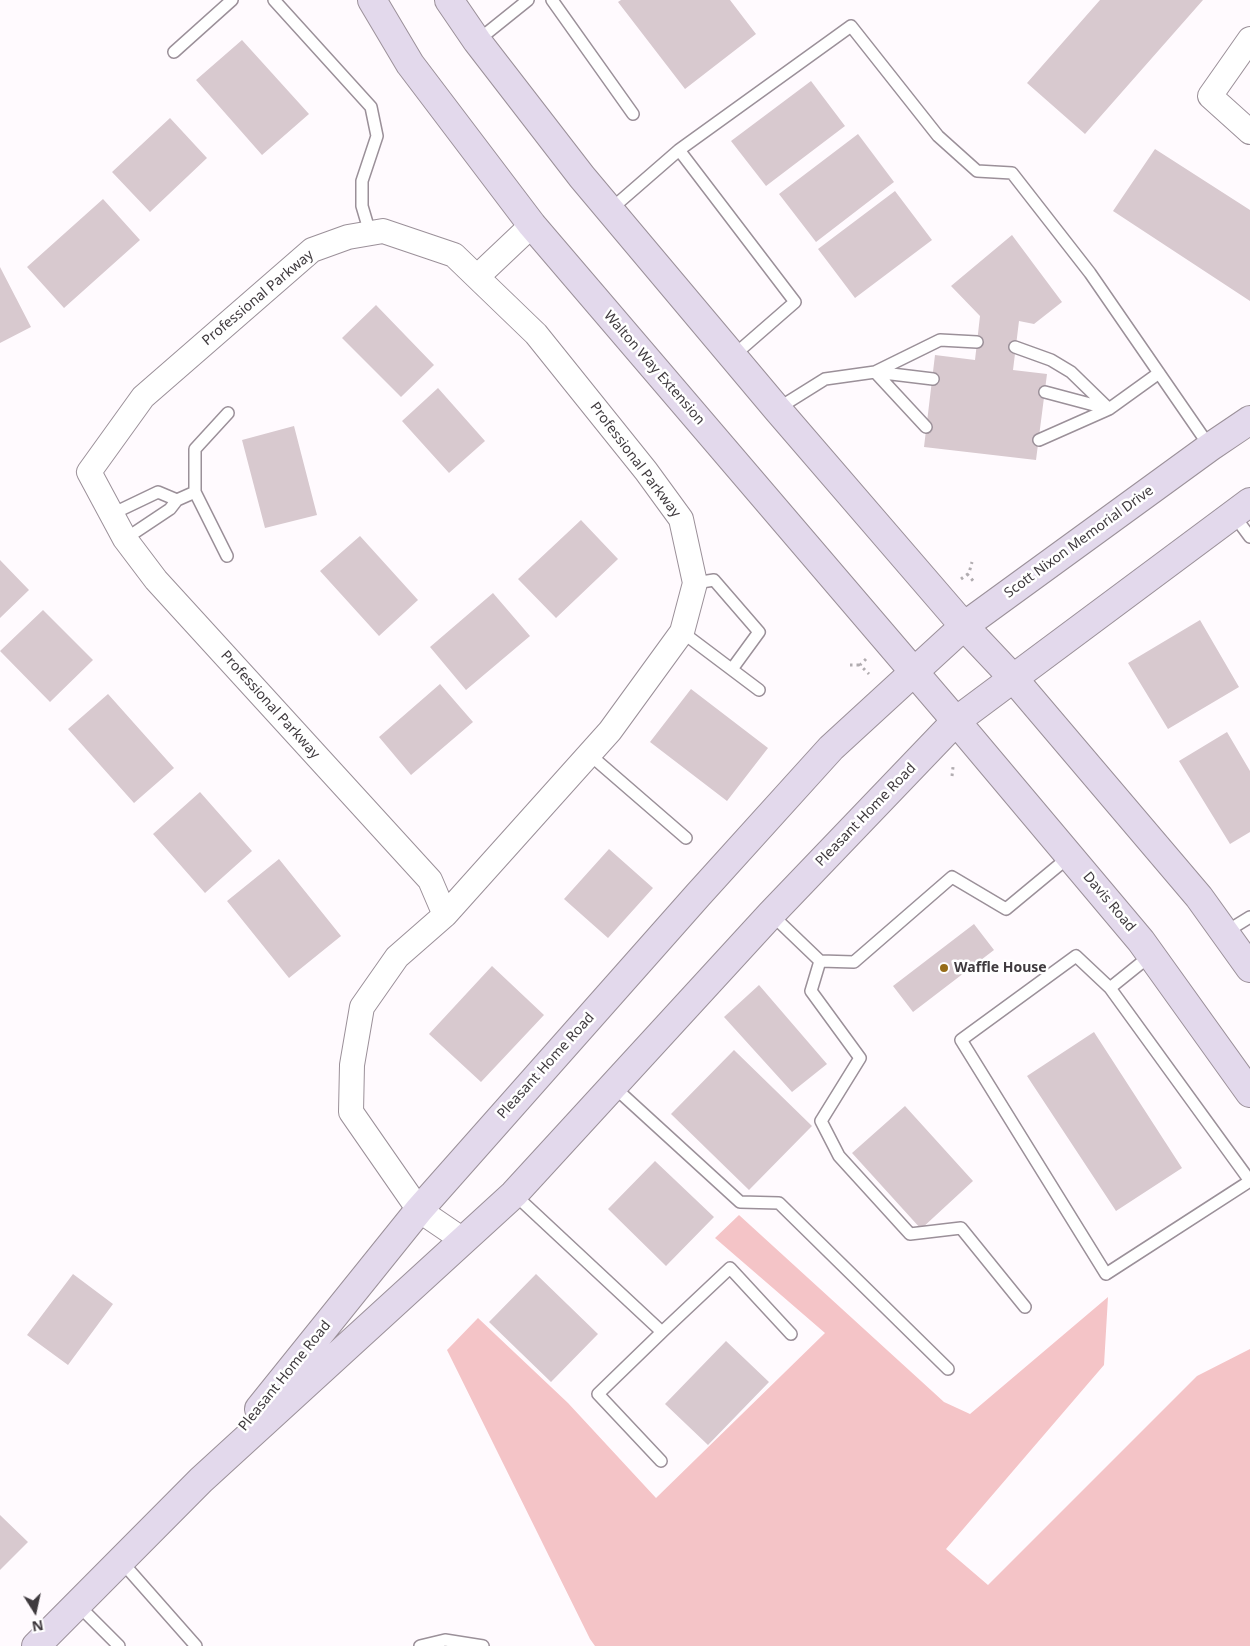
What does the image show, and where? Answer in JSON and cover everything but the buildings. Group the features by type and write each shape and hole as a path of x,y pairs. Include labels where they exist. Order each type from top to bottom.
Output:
{"main road":[{"name":"Walton Way Extension","path":"372,0 410,64 532,225 956,721"},
{"path":"450,0 477,41 582,177 777,409 964,626 1013,678 1199,897 1250,968"},
{"name":"Scott Nixon Memorial Drive","path":"914,673 964,626 1210,446 1250,420"},
{"path":"956,721 1242,508"},
{"name":"Pleasant Home Road","path":"201,1480 419,1210 831,748 914,673"},
{"name":"Pleasant Home Road","path":"36,1646 201,1480 514,1194 771,914 956,721"},
{"name":"Davis Road","path":"956,721 1152,955 1250,1093"}],"street":[{"path":"1250,39 1210,96 1250,132"},
{"path":"477,277 532,225"},
{"name":"Professional Parkway","path":"445,915 430,880 156,580 125,538 89,472 143,397 312,250 348,237 383,231 454,255 536,334 646,471 681,519 695,583 682,632 610,730 445,915 397,958 362,1007 352,1064 351,1112 419,1210 463,1240"}],"lane":[{"path":"174,52 232,0"},
{"path":"274,0 371,106 378,136 362,180 362,206 370,233"},
{"path":"477,41 528,0"},
{"path":"552,0 634,114"},
{"path":"610,210 679,150 851,26 938,136 977,171 1012,173 1090,272 1210,446"},
{"path":"679,150 795,302 733,356"},
{"path":"875,372 940,340 977,342"},
{"path":"1015,347 1050,360 1071,372 1109,409"},
{"path":"875,372 926,428"},
{"path":"777,409 825,379 875,372 933,379"},
{"path":"1039,440 1109,409 1159,373"},
{"path":"1044,392 1109,409"},
{"path":"227,556 194,492 195,448 228,413"},
{"path":"112,514 158,492 178,500"},
{"path":"125,538 170,509 178,500 194,492"},
{"path":"1242,508 1250,537"},
{"path":"695,583 714,580 758,632 732,669"},
{"path":"682,632 760,690"},
{"path":"588,754 686,838"},
{"path":"771,914 820,960 854,962 952,877 1006,909 1070,856"},
{"path":"1224,933 1250,916"},
{"path":"1110,988 1152,955"},
{"path":"1076,956 1110,988 1250,1181 1106,1274 961,1040 1076,956"},
{"path":"820,960 811,991 860,1058 821,1121 839,1156 910,1234 961,1228 1025,1307"},
{"path":"613,1086 740,1202 779,1203 948,1369"},
{"path":"514,1194 662,1332"},
{"path":"660,1461 598,1394 662,1332 730,1268 792,1334"},
{"path":"121,1561 196,1646"},
{"path":"78,1604 119,1646"},
{"path":"420,1646 445,1640 483,1646"}],"path":[{"path":"954,584 969,573 972,562"},
{"path":"967,574 979,587"},
{"path":"850,665 860,665 873,653"},
{"path":"860,665 875,680"},
{"path":"952,776 953,767"}],"shaded area":[{"path":"739,1215 944,1402 970,1414 1108,1297 1104,1365 946,1549 988,1585 1197,1376 1250,1349 1250,1646 595,1646 447,1350 478,1318 568,1403 656,1498 825,1333 715,1238"}],"place":[{"name":"Waffle House","path":"944,968"}]}
